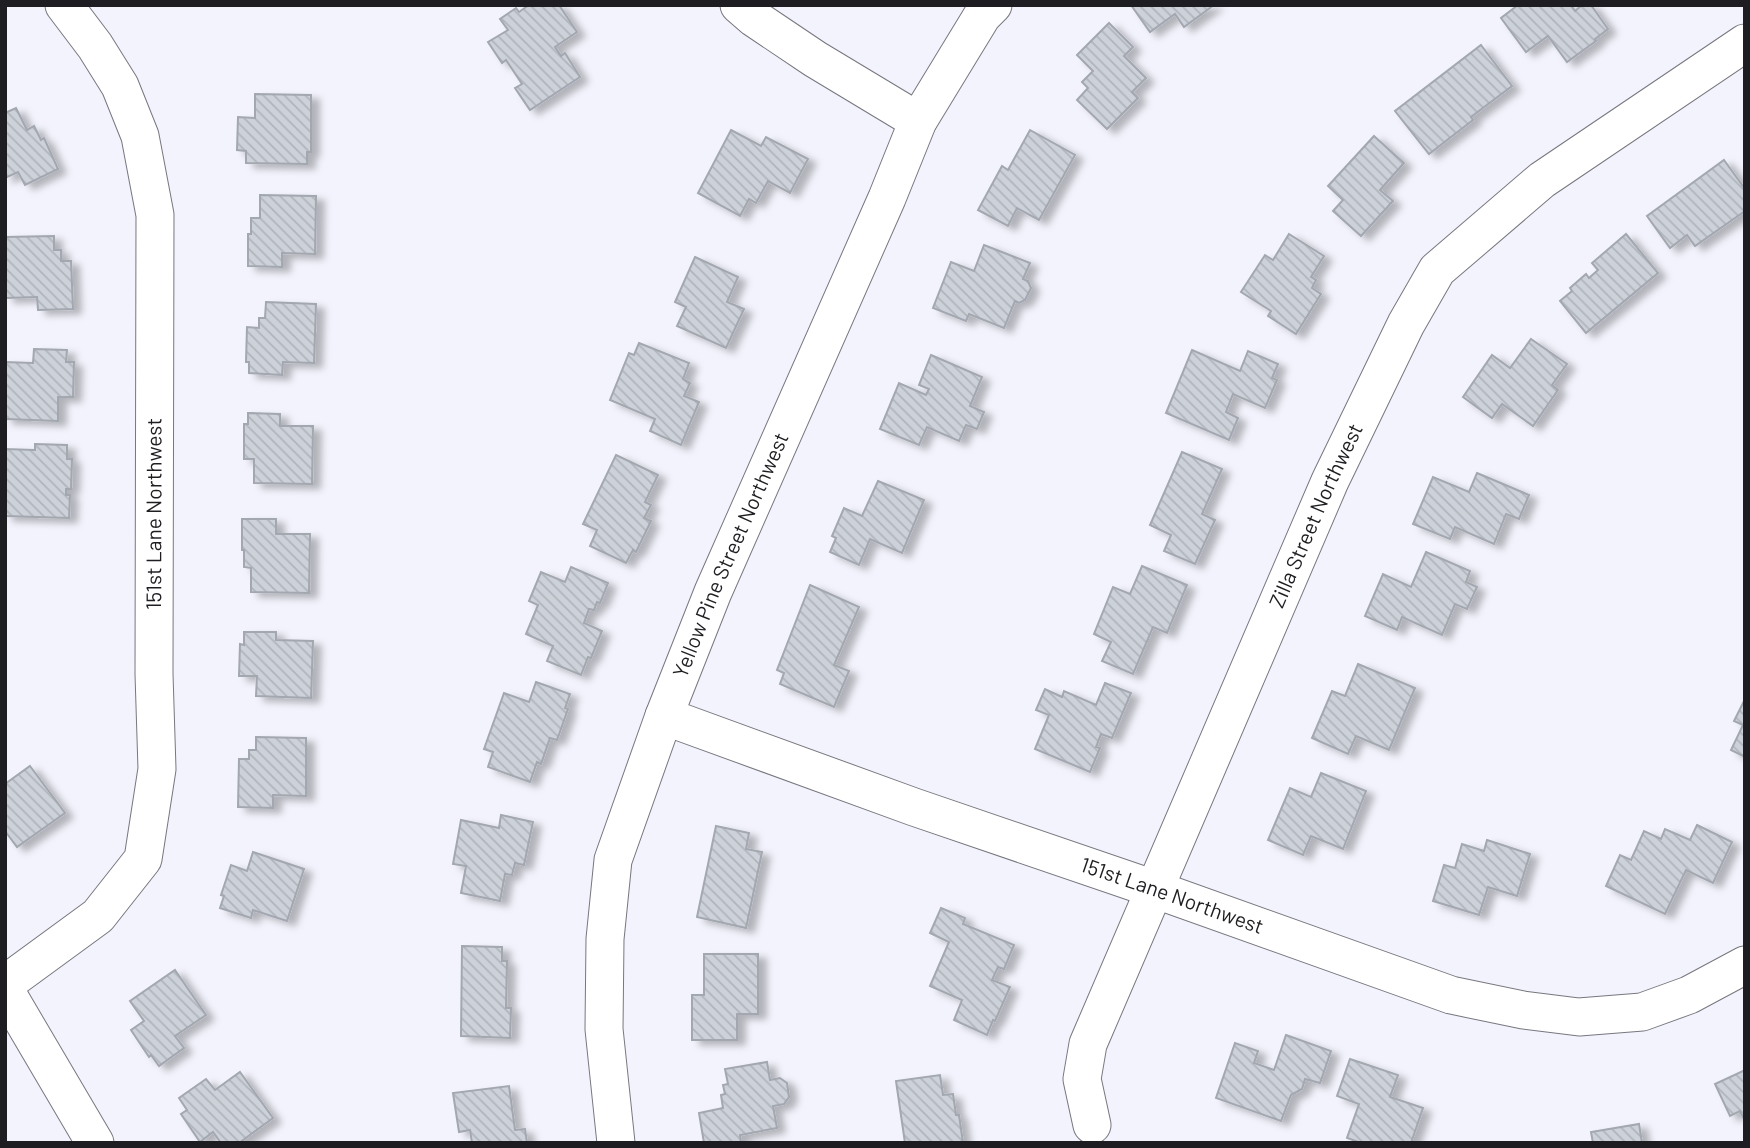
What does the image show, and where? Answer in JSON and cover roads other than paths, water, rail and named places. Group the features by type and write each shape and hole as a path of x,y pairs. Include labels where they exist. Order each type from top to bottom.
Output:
{"street":[{"name":"151st Lane Northwest","path":"5,984 98,916 143,859 157,769 154,674 155,215 140,136 120,86 95,46 64,5"},
{"path":"739,5 816,59 918,121"},
{"name":"Yellow Pine Street Northwest","path":"616,1143 604,1029 605,939 613,860 664,716 713,592 887,198 918,121 982,16 993,5"},
{"name":"Zilla Street Northwest","path":"1092,1125 1082,1079 1087,1044 1330,481 1405,324 1437,270 1542,180 1745,43"},
{"name":"151st Lane Northwest","path":"664,716 914,807 1451,995 1523,1010 1579,1017 1643,1012 1689,995 1745,965"},
{"path":"5,990 95,1143"}]}
